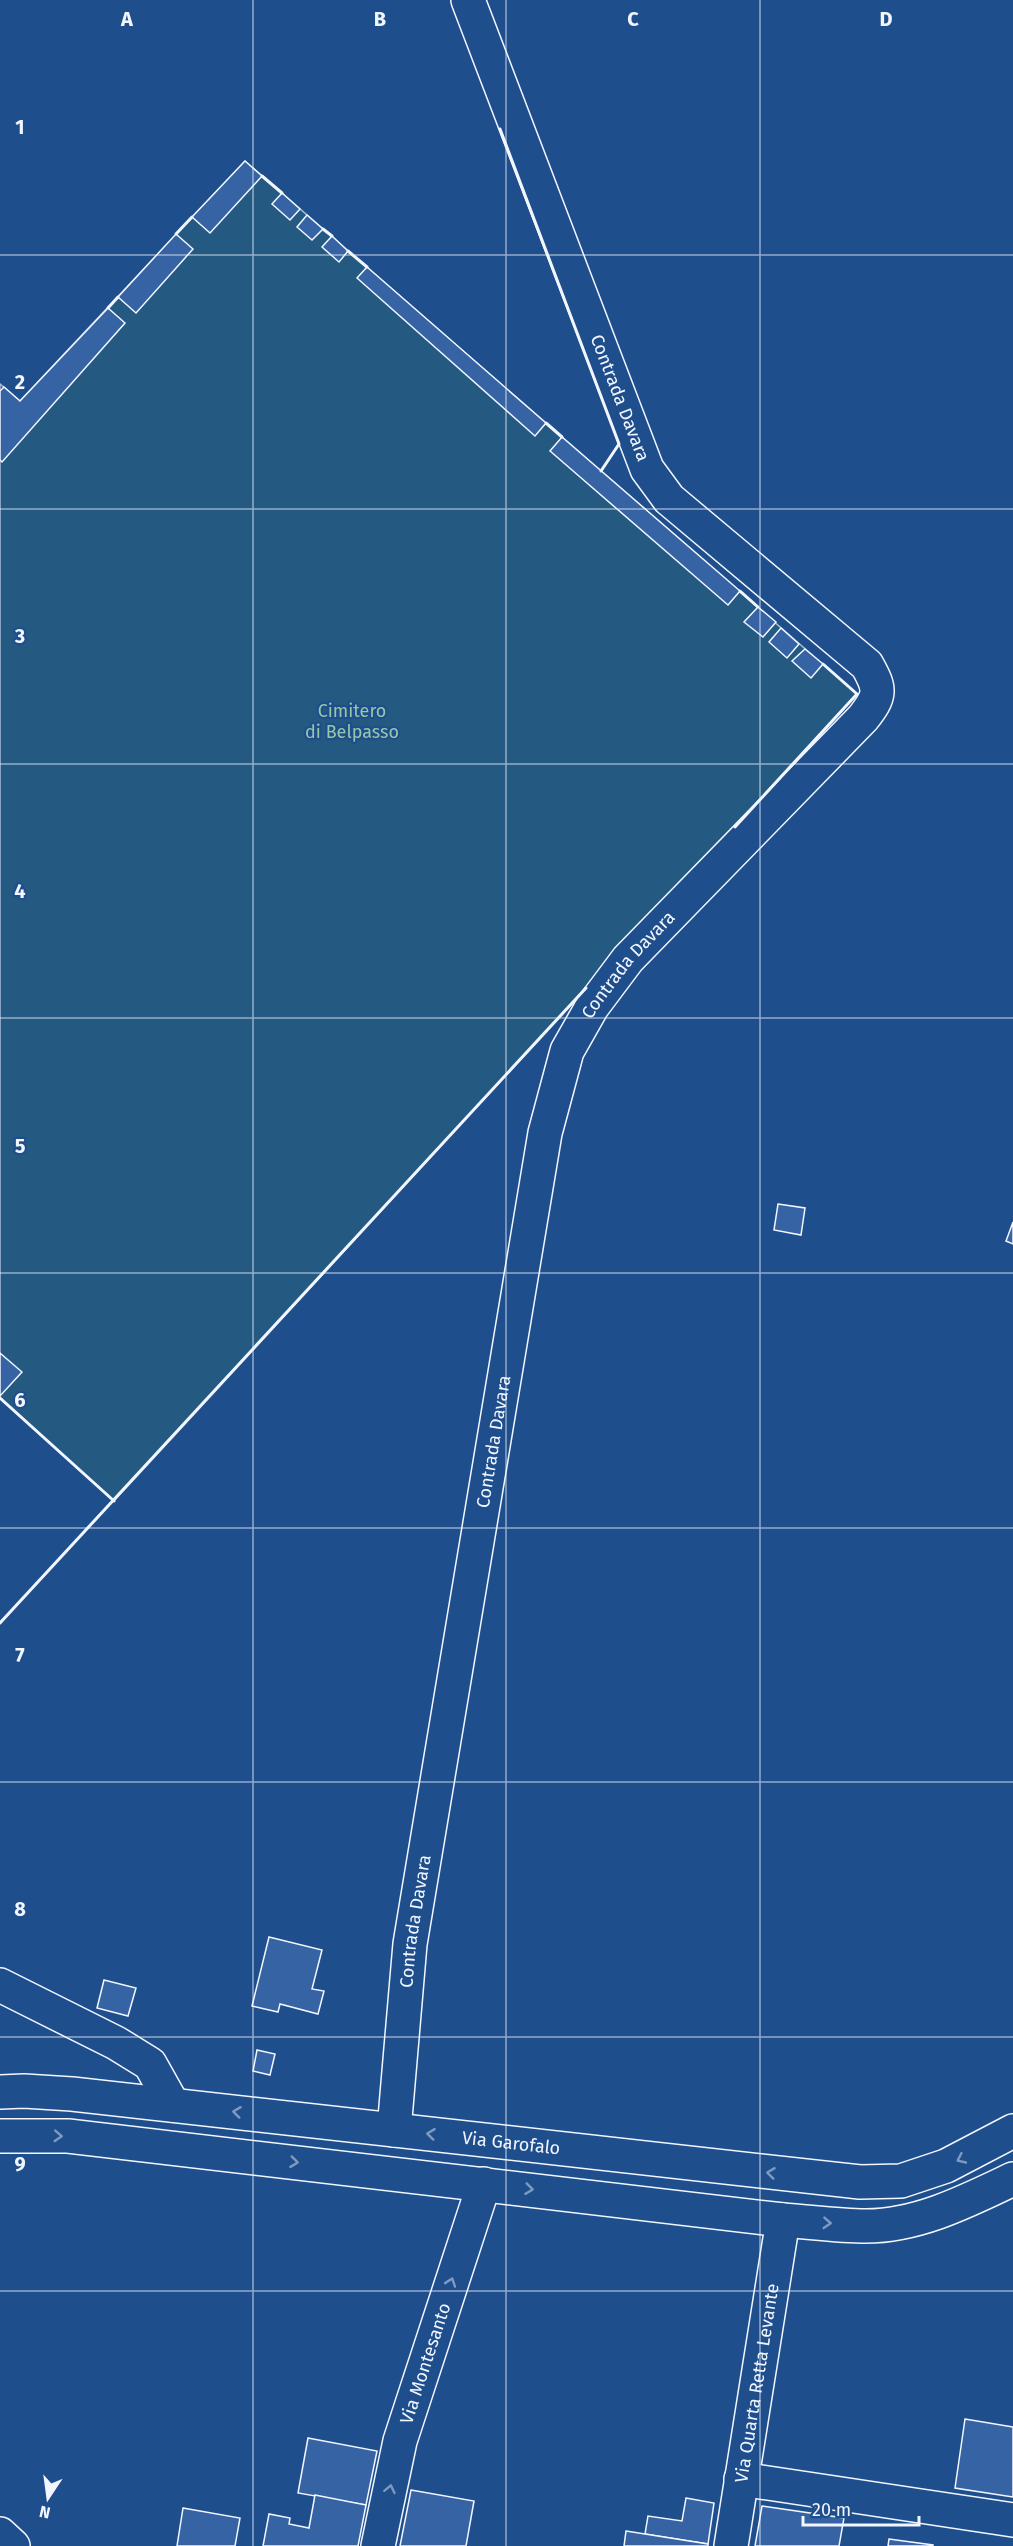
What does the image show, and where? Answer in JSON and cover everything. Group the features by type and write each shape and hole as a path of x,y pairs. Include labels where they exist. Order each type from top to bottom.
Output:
{"street":[{"name":"Contrada Davara","path":"393,2130 410,1944 545,1133 567,1051 592,1007 628,959 863,718 876,702 879,685 867,665 669,499 647,470 468,0"},
{"path":"0,1984 116,2043 150,2064 173,2105"},
{"name":"Via Garofalo","path":"0,2092 72,2094 860,2182 901,2181 946,2166 1013,2132"},
{"path":"0,2136 68,2136 783,2220 867,2226 911,2220 957,2206 1013,2179"},
{"name":"Via Montesanto","path":"378,2546 400,2441 484,2184"},
{"name":"Via Quarta Retta Levante","path":"731,2546 783,2220"},
{"path":"741,2480 1013,2520"},
{"path":"0,2534 13,2546"}],"green space":[{"name":"Cimitero di Belpasso","path":"245,161 857,694 114,1501 0,1398 0,384 20,401"}],"building":[{"path":"245,161 262,176 210,233 192,217"},
{"path":"282,193 300,209 290,220 272,204"},
{"path":"307,215 323,229 312,240 297,227"},
{"path":"176,234 193,249 136,313 118,297"},
{"path":"332,236 348,251 339,262 322,247"},
{"path":"367,267 546,423 535,436 357,278"},
{"path":"108,308 125,323 2,462 0,460 0,391 4,387 20,401"},
{"path":"562,437 740,591 728,605 550,451"},
{"path":"758,607 776,622 763,637 744,622"},
{"path":"781,628 799,644 787,658 769,642"},
{"path":"805,649 823,664 811,678 792,661"},
{"path":"778,1204 805,1208 801,1235 774,1230"},
{"path":"1013,1222 1013,1244 1006,1241"},
{"path":"0,1353 22,1372 0,1396"},
{"path":"269,1937 322,1950 312,1989 324,1991 318,2014 280,2004 278,2012 252,2006"},
{"path":"104,1980 136,1988 128,2016 97,2008"},
{"path":"257,2050 275,2054 270,2075 253,2071"},
{"path":"965,2419 1013,2427 1013,2497 955,2488"},
{"path":"308,2438 377,2451 366,2505 298,2493"},
{"path":"411,2490 474,2501 466,2546 400,2546"},
{"path":"315,2495 366,2505 358,2546 263,2546 269,2514 290,2518 289,2524 309,2528"},
{"path":"686,2498 714,2503 708,2544 645,2534 648,2516 682,2521"},
{"path":"762,2506 844,2518 839,2546 755,2546"},
{"path":"183,2508 240,2518 235,2546 177,2546"},
{"path":"626,2531 708,2544 708,2546 624,2546"},
{"path":"889,2539 933,2545 933,2546 888,2546"}],"wall":[{"path":"500,129 619,444 601,471"},
{"path":"262,176 282,193"},
{"path":"176,234 192,217"},
{"path":"323,229 332,236"},
{"path":"348,251 367,267"},
{"path":"108,308 118,297"},
{"path":"546,423 562,437"},
{"path":"740,591 758,607"},
{"path":"735,827 857,694 823,664"},
{"path":"0,1623 586,988"},
{"path":"0,1398 114,1501"}]}
